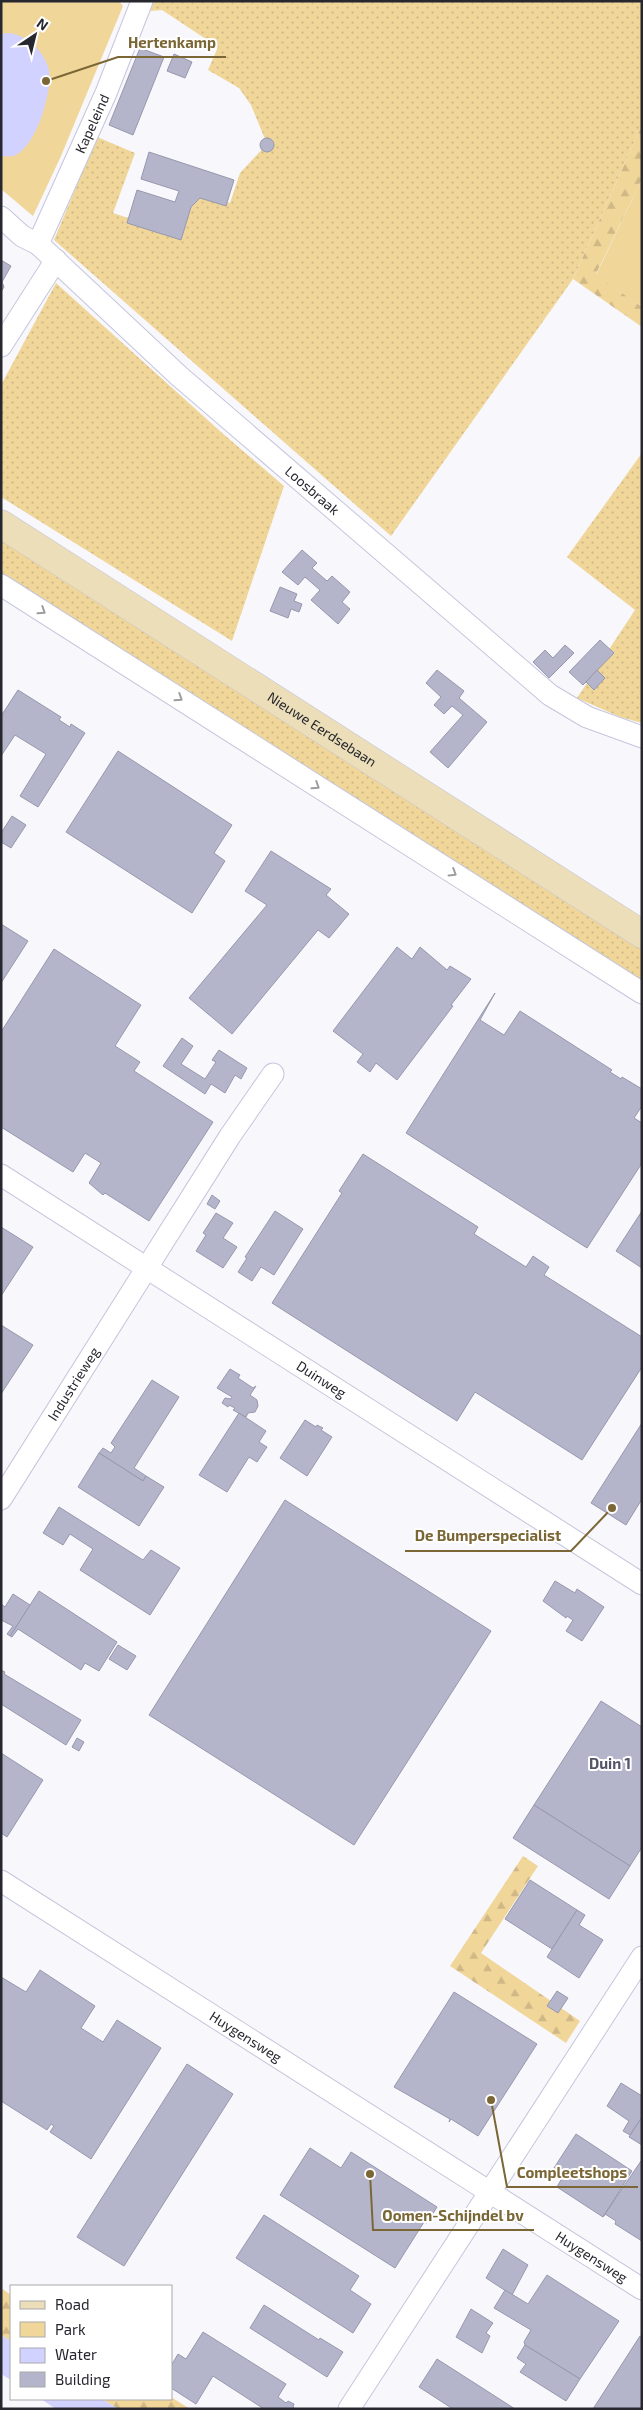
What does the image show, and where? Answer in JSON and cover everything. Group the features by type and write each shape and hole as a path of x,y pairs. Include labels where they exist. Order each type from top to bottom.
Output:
{"main road":[{"name":"Nieuwe Eerdsebaan","path":"1,524 642,934"}],"street":[{"name":"Kapeleind","path":"38,244 106,94 142,1"},
{"name":"Loosbraak","path":"1,217 22,236 38,244 179,376 550,695 588,717 642,737"},
{"path":"1,346 56,260"},
{"path":"1,585 642,993"},
{"name":"Industrieweg","path":"1,1499 148,1269 230,1136 274,1074"},
{"name":"Duinweg","path":"1,1175 642,1584"},
{"name":"Huygensweg","path":"1,1881 642,2289"},
{"path":"349,2409 642,1957"}],"green space":[{"path":"1,1 119,1 123,6 61,156 33,216 1,189"},
{"path":"154,1 642,1 642,125 573,279 391,536 54,240 97,137 135,153 113,213 174,233 189,188 230,203 240,173 267,144 251,105 239,88 208,70 218,47 162,10 150,11"},
{"path":"642,125 642,179 596,274 642,307 642,327 573,279"},
{"path":"642,179 642,307 596,275"},
{"path":"56,283 221,432 284,486 232,641 1,497 1,385"},
{"path":"642,453 642,723 620,717 577,698 635,610 567,557"},
{"path":"1,537 642,945 642,982 1,575"},
{"path":"523,1856 538,1866 481,1953 580,2021 566,2043 450,1966"},
{"path":"1,2288 10,2294 10,2340 1,2335"},
{"path":"172,2398 190,2409 118,2409 104,2400 172,2400"}],"water":[{"path":"5,33 19,36 33,44 44,57 49,71 48,93 41,119 29,143 13,156 1,156 1,36"},
{"path":"1,2335 10,2340 10,2379 1,2374"},
{"path":"42,2400 104,2400 118,2409 56,2409"}],"building":[{"path":"140,48 164,57 133,135 109,125"},
{"path":"174,54 192,62 185,78 167,71"},
{"path":"264,138 270,138 274,145 270,152 264,152 260,148 260,142"},
{"path":"149,152 234,180 226,206 200,198 191,207 181,240 127,223 137,190 175,202 179,191 141,179"},
{"path":"1,260 11,266 2,282 4,287 1,292"},
{"path":"302,550 317,563 312,568 327,581 332,576 350,592 342,602 350,609 338,624 311,600 320,590 305,577 298,585 282,572"},
{"path":"280,587 297,594 294,601 302,604 299,612 291,609 288,618 270,611"},
{"path":"600,640 614,653 583,685 569,672"},
{"path":"565,645 574,653 549,678 533,662 545,650 553,658"},
{"path":"437,670 464,691 459,698 487,722 448,768 430,752 463,715 452,706 444,714 434,705 441,697 426,683"},
{"path":"597,670 605,678 594,690 586,682"},
{"path":"18,690 61,717 59,720 70,727 71,724 85,733 38,807 20,796 46,754 15,735 1,756 1,716"},
{"path":"118,751 232,825 214,853 225,861 192,913 66,832"},
{"path":"12,816 26,825 11,848 1,842 1,833"},
{"path":"271,851 331,889 326,895 349,914 329,938 318,930 232,1034 189,998 267,905 245,891"},
{"path":"1,924 28,941 1,983"},
{"path":"397,947 412,959 420,947 447,970 450,966 471,979 397,1080 376,1063 370,1072 357,1062 363,1054 333,1031"},
{"path":"54,949 141,1005 115,1046 140,1062 134,1071 213,1122 149,1221 105,1193 103,1195 89,1183 101,1163 85,1153 73,1172 1,1127 1,1032"},
{"path":"495,993 480,1020 504,1035 520,1011 612,1070 610,1072 642,1089 642,1106 634,1118 642,1123 642,1163 587,1248 406,1133"},
{"path":"182,1038 193,1046 181,1064 205,1079 216,1062 212,1060 219,1050 247,1068 241,1079 235,1075 225,1093 211,1084 205,1094 163,1066"},
{"path":"363,1154 478,1227 474,1234 526,1267 533,1256 549,1267 544,1275 642,1337 642,1367 582,1460 475,1392 457,1421 272,1303 342,1193 339,1191"},
{"path":"212,1195 220,1201 215,1209 207,1204"},
{"path":"275,1211 303,1229 274,1275 261,1267 252,1281 238,1272 247,1258 245,1257"},
{"path":"642,1211 642,1268 616,1251"},
{"path":"216,1213 233,1223 223,1238 237,1247 223,1268 196,1251 206,1235 203,1233"},
{"path":"1,1227 33,1247 1,1296"},
{"path":"1,1325 33,1345 1,1394"},
{"path":"230,1369 240,1375 238,1378 253,1388 256,1386 250,1395 257,1400 258,1406 255,1412 248,1413 246,1417 233,1410 235,1408 229,1405 228,1407 222,1403 225,1398 231,1399 232,1397 217,1388"},
{"path":"152,1380 179,1397 134,1468 146,1476 143,1481 99,1453 103,1448 111,1453 115,1447 111,1443"},
{"path":"239,1413 266,1431 259,1442 267,1447 257,1462 249,1457 227,1492 199,1475"},
{"path":"305,1420 316,1427 317,1425 323,1428 321,1430 332,1437 307,1476 280,1458"},
{"path":"642,1423 642,1499 626,1525 591,1503"},
{"path":"99,1453 143,1481 146,1476 164,1487 139,1526 78,1487"},
{"path":"285,1500 491,1631 354,1845 149,1715"},
{"path":"59,1507 143,1560 151,1550 180,1568 150,1615 80,1570 93,1549 70,1534 63,1545 43,1533"},
{"path":"555,1581 575,1593 577,1589 604,1607 582,1641 566,1631 573,1620 567,1616 566,1618 543,1601"},
{"path":"39,1591 117,1642 99,1671 85,1663 81,1670 18,1629 12,1637 10,1636"},
{"path":"13,1594 30,1605 10,1636 7,1634 13,1626 1,1620 1,1604 5,1607"},
{"path":"118,1645 136,1656 127,1670 109,1659"},
{"path":"1,1670 5,1672 4,1674 81,1720 66,1745 1,1704"},
{"path":"601,1701 642,1727 642,1847 630,1866 534,1805"},
{"path":"77,1738 84,1742 79,1751 72,1747"},
{"path":"1,1753 43,1780 7,1837 1,1833"},
{"path":"534,1805 630,1866 609,1899 513,1838"},
{"path":"530,1880 577,1910 552,1949 505,1919"},
{"path":"577,1910 585,1915 579,1925 603,1940 579,1978 547,1957"},
{"path":"40,1970 95,2006 81,2028 103,2042 117,2020 161,2048 91,2159 50,2132 54,2126 51,2124 47,2130 1,2101 1,1977 26,1992"},
{"path":"557,1991 568,1998 558,2013 547,2006"},
{"path":"454,1992 537,2044 478,2136 451,2119 449,2122 450,2119 394,2087"},
{"path":"187,2064 233,2094 124,2266 77,2237"},
{"path":"621,2083 642,2096 642,2117 630,2135 623,2131 629,2121 607,2106"},
{"path":"642,2117 642,2145 629,2137"},
{"path":"576,2134 632,2171 603,2217 557,2187 562,2178 552,2171"},
{"path":"310,2148 341,2168 351,2152 437,2207 427,2223 424,2222 395,2268 280,2195"},
{"path":"641,2161 642,2241 615,2224 616,2221 605,2214"},
{"path":"264,2215 359,2276 350,2290 371,2304 353,2333 236,2258"},
{"path":"503,2249 528,2265 512,2295 486,2278"},
{"path":"547,2275 619,2321 580,2379 525,2345 524,2342 531,2330 494,2308 505,2290 528,2304"},
{"path":"264,2305 319,2340 320,2338 343,2352 327,2377 250,2328"},
{"path":"471,2309 493,2323 486,2333 490,2336 482,2353 456,2337"},
{"path":"203,2332 286,2384 278,2397 286,2403 288,2401 294,2404 293,2407 295,2409 264,2409 213,2376 196,2404 172,2389 172,2364 178,2354 186,2359"},
{"path":"640,2336 642,2337 642,2409 593,2409"},
{"path":"525,2345 580,2379 566,2401 520,2372 526,2364 517,2358"},
{"path":"437,2359 515,2409 453,2409 419,2387"}],"place":[{"name":"Hertenkamp","path":"46,81"},
{"name":"De Bumperspecialist","path":"612,1508"},
{"name":"Compleetshops","path":"491,2100"},
{"name":"Oomen-Schijndel bv","path":"370,2174"}],"district":[{"name":"Duin 1","path":"610,1764"}]}
